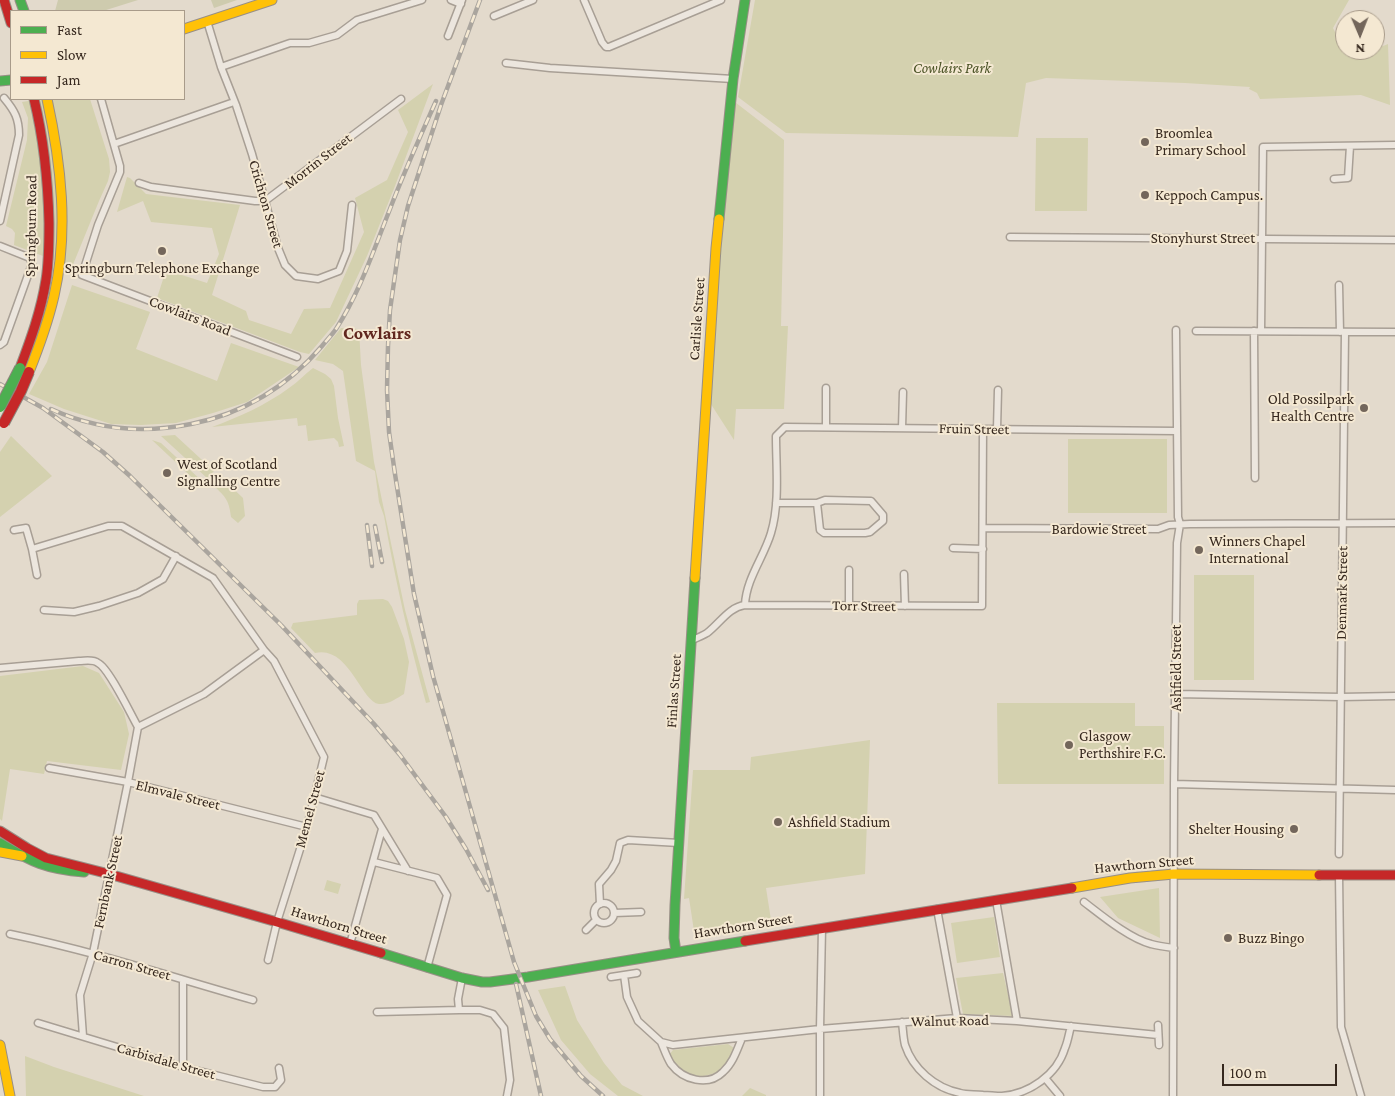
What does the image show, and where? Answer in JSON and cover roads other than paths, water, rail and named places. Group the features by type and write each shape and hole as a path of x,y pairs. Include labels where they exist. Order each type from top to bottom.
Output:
{"main road":[{"path":"4,0 10,20"},
{"path":"185,29 272,0"},
{"name":"Carlisle Street","path":"692,640 716,248 733,79 745,0"},
{"name":"Springburn Road","path":"2,426 13,406 24,370 40,311 48,259 47,170 43,139 34,100"},
{"name":"Springburn Road","path":"0,407 24,370 48,322 60,263 62,224 60,170 55,134 47,100"},
{"name":"Finlas Street","path":"676,952 674,921 692,640"},
{"name":"Hawthorn Street","path":"0,831 46,858 109,874 277,922 427,968 482,982 504,980 1130,878 1174,874 1395,875"},
{"name":"Hawthorn Street","path":"0,843 44,866 109,874"},
{"path":"0,852 22,856"},
{"path":"0,1045 10,1096"}],"street":[{"path":"221,67 290,42 309,43 337,34 357,20 422,0"},
{"path":"449,34 462,2 451,0"},
{"path":"494,16 534,0"},
{"path":"584,0 602,42 606,47 613,46 721,0"},
{"name":"Crichton Street","path":"207,21 252,154 284,265 296,276 318,279 339,270 347,250 352,205"},
{"path":"506,63 550,68 733,79"},
{"path":"0,221 19,135 19,124 13,108 4,98"},
{"name":"Morrin Street","path":"266,201 401,99"},
{"path":"100,100 114,144 234,102"},
{"name":"Cowlairs Road","path":"114,144 120,172 98,225 82,275 297,357"},
{"path":"1256,478 1257,331 1262,238 1263,147 1395,145"},
{"path":"1334,179 1348,178 1350,146"},
{"path":"139,184 266,201"},
{"name":"Stonyhurst Street","path":"1010,236 1395,240"},
{"path":"0,246 30,258 32,264 4,342 0,345"},
{"name":"Denmark Street","path":"1339,285 1342,332 1343,523 1339,854"},
{"name":"Ashfield Street","path":"1173,1096 1174,784 1177,542 1180,524 1178,517 1176,431 1176,330"},
{"path":"1196,331 1395,332"},
{"path":"826,388 826,427"},
{"path":"998,390 998,429"},
{"path":"902,428 903,392"},
{"name":"Fruin Street","path":"776,503 776,436 785,427 1176,431"},
{"path":"953,548 983,549 983,429"},
{"path":"746,605 746,593 771,533 776,503 817,503 824,500 872,501 883,515 884,521 870,532 865,533 824,533 820,530 817,503"},
{"name":"Bardowie Street","path":"983,528 1158,529 1180,524 1395,523"},
{"name":"Memel Street","path":"32,549 108,526 122,526 213,578 264,650 274,661 324,757 307,827 277,922 268,960"},
{"path":"14,530 26,528 37,575"},
{"name":"Torr Street","path":"746,605 982,606 983,549"},
{"path":"44,610 74,612 138,593 163,579 176,556"},
{"path":"849,570 849,606"},
{"path":"904,574 905,606"},
{"name":"Finlas Street","path":"692,640 705,634 732,610 746,605"},
{"path":"0,668 79,661 99,663 110,676 138,727 204,694 264,650"},
{"path":"1176,694 1395,696"},
{"name":"Fernbank Street","path":"83,1036 80,995 93,953 138,727"},
{"name":"Elmvale Street","path":"49,768 128,782 307,827"},
{"path":"1174,784 1395,790"},
{"path":"314,797 374,815 408,871"},
{"path":"350,944 382,829"},
{"path":"600,904 599,884 613,866 620,843 628,840 679,843"},
{"path":"374,862 437,878 447,895 427,968"},
{"path":"1339,875 1341,1027 1362,1096"},
{"path":"996,900 1017,1021"},
{"path":"1084,902 1102,916 1149,944 1174,948"},
{"path":"606,903 612,907 614,913 612,920 606,923 599,922 594,918 594,908 600,904 606,903"},
{"path":"937,909 957,1018"},
{"path":"614,913 641,912"},
{"path":"586,930 596,920"},
{"path":"820,1096 822,928"},
{"name":"Carron Street","path":"10,934 93,953 253,1000"},
{"path":"611,977 637,973"},
{"path":"624,975 626,997 638,1021 661,1042 671,1064 688,1078 710,1079 722,1074 729,1066 742,1038"},
{"path":"459,1010 458,999 462,978"},
{"path":"182,980 183,1067"},
{"path":"377,1012 480,1010 493,1014 504,1028 510,1080 507,1096"},
{"name":"Walnut Road","path":"661,1042 673,1045 820,1029 957,1018 1017,1021 1158,1035"},
{"path":"902,1022 905,1044 910,1056 928,1078 938,1085 960,1094 1001,1096 1025,1091 1045,1078 1061,1058 1066,1048 1071,1026"},
{"name":"Carbisdale Street","path":"38,1023 183,1067 263,1087 275,1087 281,1080 279,1068"},
{"path":"1158,1025 1158,1045"},
{"path":"1045,1078 1060,1096"}],"railway":[{"path":"480,0 441,105 408,206 400,240 390,310 387,390 389,432 414,594 433,676 514,962 536,1016 550,1039 581,1076 603,1096"},
{"path":"51,409 85,422 103,426 155,429 191,424 229,413 279,386 309,360 333,333 345,315 366,270 406,168 436,101"},
{"path":"0,384 43,408 103,452 130,476 281,625 374,724 400,755 446,817 488,890"},
{"path":"367,525 372,566"},
{"path":"375,526 382,562"},
{"path":"516,984 541,1096"}],"place":[{"name":"Broomlea Primary School","path":"1145,142"},
{"name":"Keppoch Campus.","path":"1145,195"},
{"name":"Springburn Telephone Exchange","path":"162,251"},
{"name":"Old Possilpark Health Centre","path":"1364,408"},
{"name":"West of Scotland Signalling Centre","path":"167,473"},
{"name":"Winners Chapel International","path":"1199,550"},
{"name":"Glasgow Perthshire F.C.","path":"1069,745"},
{"name":"Ashfield Stadium","path":"778,822"},
{"name":"Shelter Housing","path":"1294,829"},
{"name":"Buzz Bingo","path":"1228,938"}],"district":[{"name":"Cowlairs","path":"377,333"}],"park label":[{"name":"Cowlairs Park","path":"952,68"}]}
